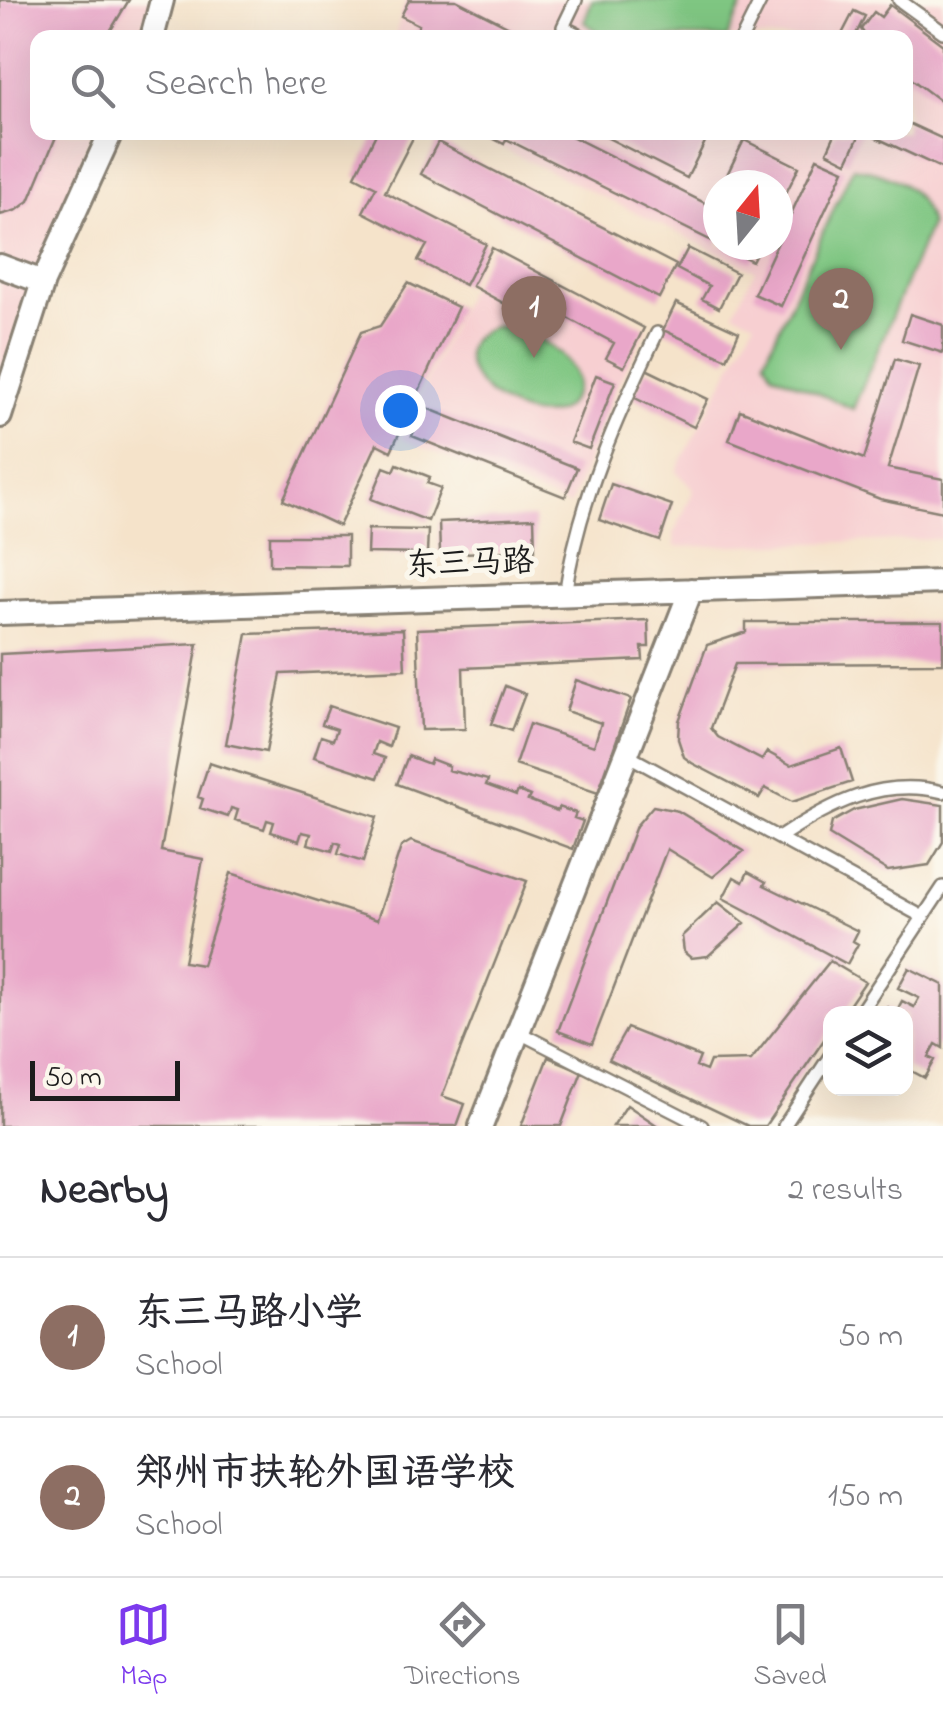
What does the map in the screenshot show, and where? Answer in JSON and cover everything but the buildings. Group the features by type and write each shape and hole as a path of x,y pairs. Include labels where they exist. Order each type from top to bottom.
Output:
{"street":[{"path":"154,30 162,0"},
{"path":"0,416 43,282 107,140"},
{"path":"0,266 43,282"},
{"name":"东三马路","path":"0,614 943,582"},
{"path":"482,1126 691,590"}],"lane":[{"path":"568,30 562,27 576,0"},
{"path":"746,30 761,0"},
{"path":"899,0 943,32"},
{"path":"566,595 571,555 614,423 657,333"},
{"path":"627,754 923,917"},
{"path":"780,838 818,812 856,794 890,788 943,792"},
{"path":"864,1006 943,886"},
{"path":"518,1032 702,1126"},
{"path":"784,1126 823,1067"}],"shaded area":[{"path":"0,0 151,0 140,30 30,30 30,140 89,140 22,310 0,380"},
{"path":"406,0 943,0 943,539 675,547 674,534 694,489 676,471 755,321 734,312 755,270 734,260 793,260 793,170 703,170 703,245 485,140 913,140 913,30 397,30"},
{"path":"492,245 652,330 647,328 617,386 570,506 401,439"}],"green space":[{"path":"592,0 745,0 731,30 595,30 584,22"},
{"path":"853,167 902,184 919,200 930,225 853,409 773,373 765,359"},
{"path":"492,327 531,335 566,360 577,382 566,406 547,415 522,412 498,400 478,382 468,362 471,343"}],"place":[{"name":"郑州市扶轮外国语学校","path":"841,350"},
{"name":"东三马路小学","path":"534,358"}]}
